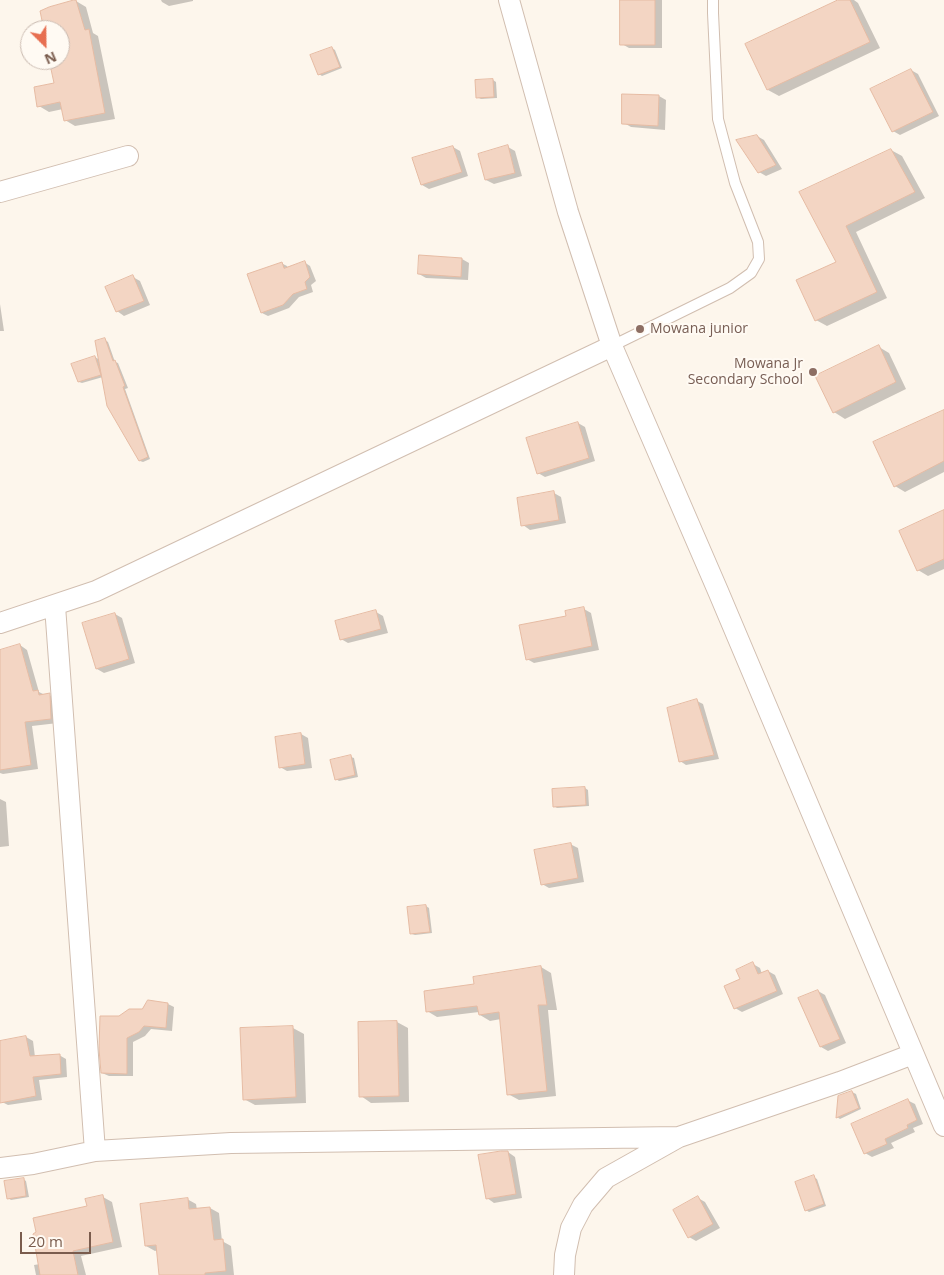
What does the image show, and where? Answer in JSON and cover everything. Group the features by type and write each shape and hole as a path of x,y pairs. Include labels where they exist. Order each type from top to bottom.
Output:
{"street":[{"path":"509,0 568,212 612,346 718,591 944,1126"},
{"path":"0,192 128,156"},
{"path":"0,623 96,591 612,346"},
{"path":"55,606 95,1151"},
{"path":"564,1275 565,1255 571,1228 583,1205 606,1178 678,1137 840,1082 913,1054"},
{"path":"0,1168 33,1164 95,1151 231,1143 678,1137"}],"lane":[{"path":"612,346 730,288 751,274 759,259 758,242 735,183 718,119 713,0"}],"building":[{"path":"76,0 85,30 89,29 105,113 64,121 60,102 37,107 34,87 54,83 51,70 70,70 70,20 42,20 40,11"},
{"path":"620,0 655,0 655,45 620,45"},
{"path":"838,0 850,0 870,42 767,90 745,44"},
{"path":"332,47 340,67 318,75 310,55"},
{"path":"911,69 933,112 892,132 870,89"},
{"path":"493,79 494,97 476,98 475,80"},
{"path":"622,94 659,95 658,126 622,124"},
{"path":"757,135 776,165 758,173 736,140"},
{"path":"508,145 515,173 485,180 478,154"},
{"path":"453,146 462,172 421,185 412,158"},
{"path":"891,149 915,192 846,226 877,292 815,321 796,280 836,262 799,192"},
{"path":"419,255 462,258 461,277 418,274"},
{"path":"305,261 310,277 305,282 307,289 293,294 283,305 261,313 247,274 282,262 284,268"},
{"path":"133,275 144,301 116,312 105,287"},
{"path":"105,338 125,386 123,387 148,457 139,461 107,406 95,341"},
{"path":"879,345 896,382 833,413 815,376"},
{"path":"95,356 101,375 78,382 71,364"},
{"path":"944,410 944,461 894,487 873,442"},
{"path":"578,422 589,458 537,474 526,438"},
{"path":"554,491 559,520 521,526 517,498"},
{"path":"944,510 944,559 917,571 899,531"},
{"path":"584,607 592,646 526,660 519,625 566,616 565,611"},
{"path":"376,610 381,629 340,640 335,621"},
{"path":"115,613 129,659 96,669 82,623"},
{"path":"20,644 33,691 38,690 39,695 50,693 51,719 25,722 31,765 0,770 0,650"},
{"path":"697,699 714,755 679,762 667,708"},
{"path":"301,733 305,764 279,768 275,737"},
{"path":"351,755 355,775 335,780 330,760"},
{"path":"585,787 586,805 553,807 552,789"},
{"path":"571,843 578,878 541,885 534,850"},
{"path":"426,905 430,932 410,934 407,907"},
{"path":"753,962 758,974 768,970 777,991 734,1009 724,986 740,979 736,970"},
{"path":"541,966 547,1005 538,1005 547,1091 507,1095 499,1012 479,1015 477,1006 426,1012 424,991 474,984 473,977"},
{"path":"818,990 840,1039 820,1047 798,998"},
{"path":"148,1000 168,1003 166,1028 144,1026 139,1032 127,1038 127,1074 101,1073 99,1049 100,1016 119,1016 129,1009 142,1009"},
{"path":"397,1021 399,1096 359,1097 358,1022"},
{"path":"293,1026 296,1097 243,1100 240,1028"},
{"path":"26,1036 30,1056 60,1054 61,1074 33,1077 36,1096 0,1103 0,1041"},
{"path":"852,1091 859,1108 836,1118 838,1096"},
{"path":"908,1099 917,1120 907,1125 908,1128 885,1139 887,1144 864,1154 851,1124"},
{"path":"508,1151 516,1194 486,1199 478,1155"},
{"path":"814,1175 824,1204 805,1211 795,1182"},
{"path":"24,1178 26,1196 7,1199 4,1181"},
{"path":"103,1195 113,1242 73,1251 78,1275 40,1275 33,1234 36,1232 33,1218 87,1206 85,1199"},
{"path":"698,1196 713,1224 688,1238 673,1210"},
{"path":"188,1198 189,1209 210,1207 214,1240 223,1239 226,1271 205,1273 205,1275 159,1275 156,1245 145,1246 140,1204"}],"place":[{"name":"Mowana junior","path":"640,329"},
{"name":"Mowana Jr Secondary School","path":"813,372"}]}
